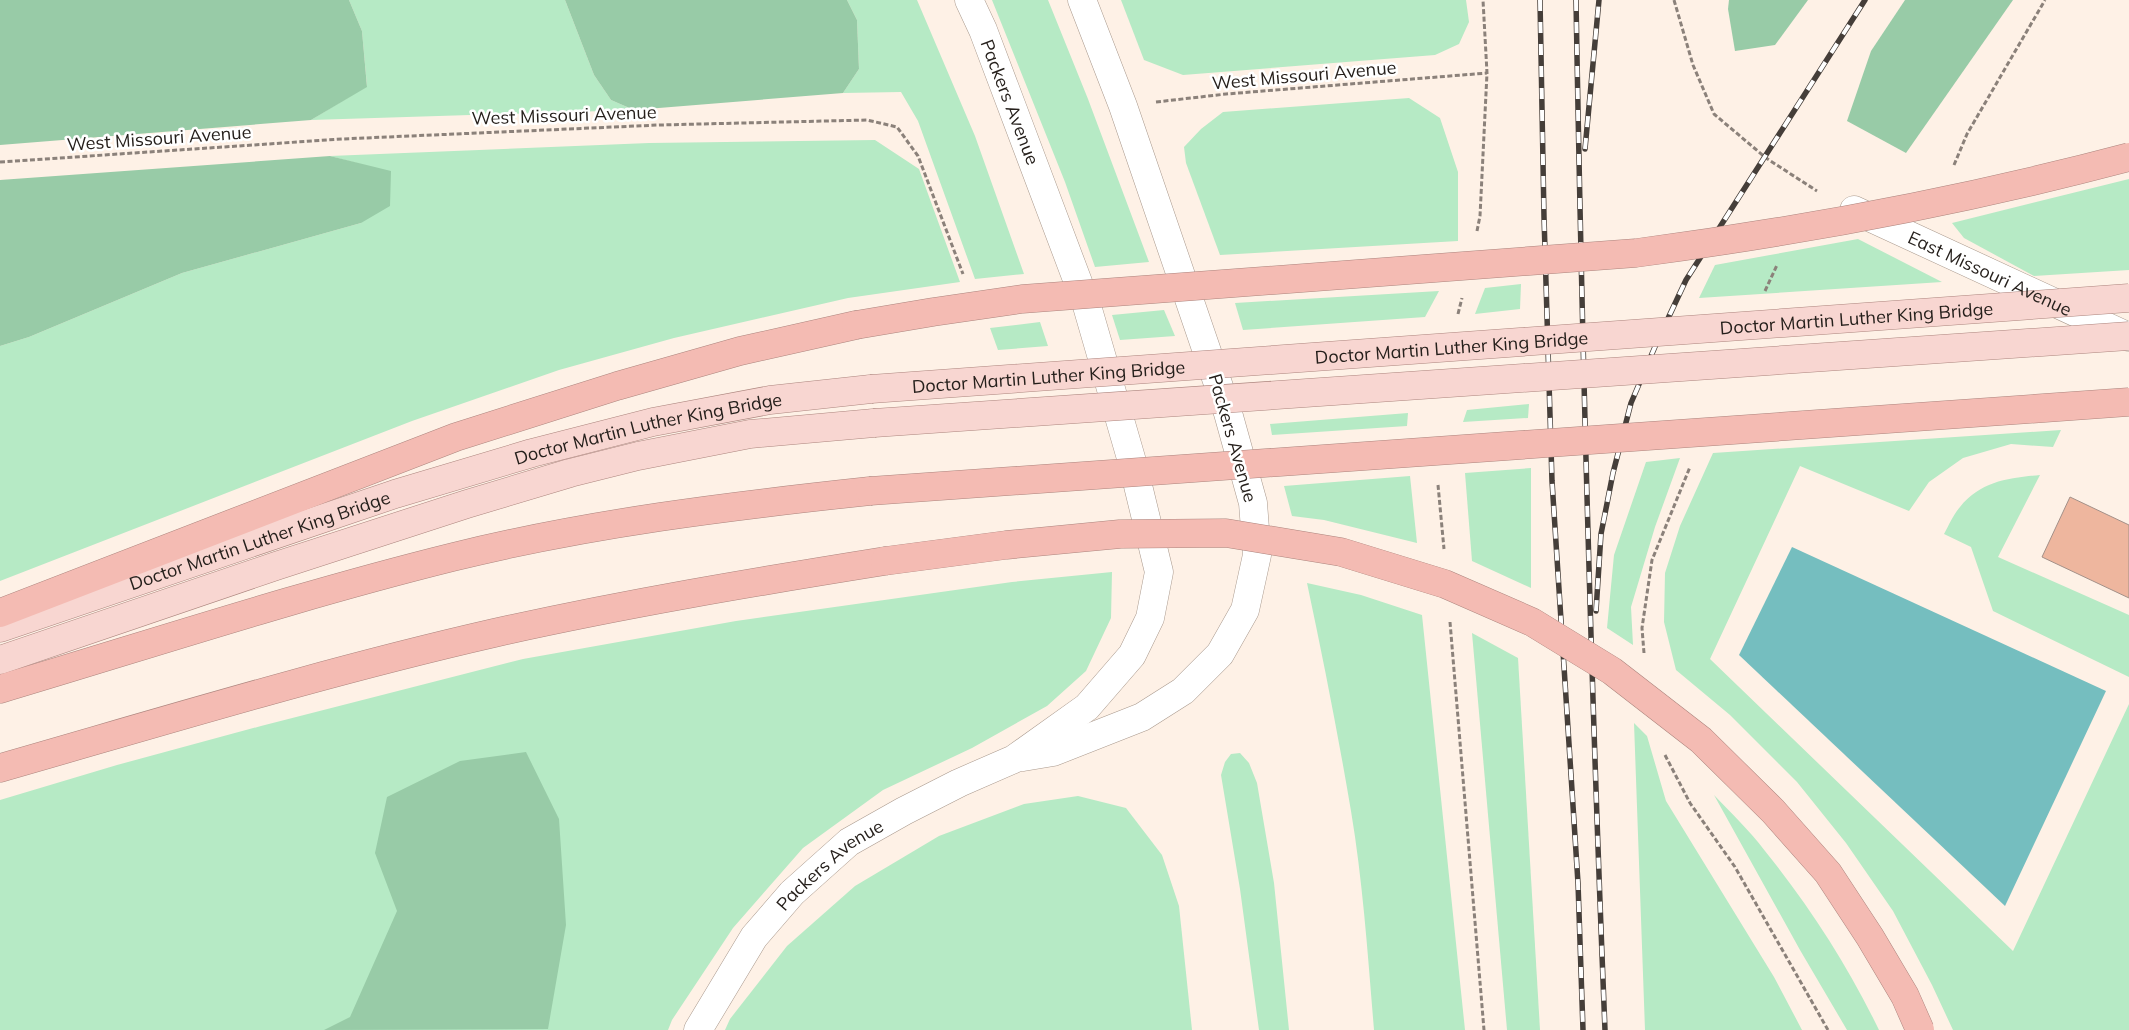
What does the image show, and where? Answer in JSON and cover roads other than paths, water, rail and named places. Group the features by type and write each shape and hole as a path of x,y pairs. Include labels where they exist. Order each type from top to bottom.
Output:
{"highway":[{"path":"0,613 456,437 617,386 731,353 856,325 1022,299 1646,251 1734,240 1928,205 2129,158"},
{"path":"0,689 292,600 455,557 622,522 744,504 870,491 2129,402"},
{"path":"0,768 258,694 494,634 720,587 885,561 1006,545 1120,534 1226,533 1341,552 1445,584 1532,622 1612,671 1701,740 1773,812 1828,873 1870,937 1905,996 1920,1030"}],"main road":[{"name":"Packers Avenue","path":"698,1030 754,937 792,892 849,842 920,803 1014,759 1087,707 1132,654 1150,618 1160,572 1133,465 1087,306 969,0"},
{"name":"Packers Avenue","path":"1014,759 1053,752 1142,717 1183,691 1220,654 1245,610 1257,555 1253,503 1228,413 1123,106 1082,0"},
{"name":"East Missouri Avenue","path":"1850,208 2129,336"},
{"name":"Doctor Martin Luther King Bridge","path":"0,628 395,494 532,453 653,422 770,400 870,389 2129,298"},
{"name":"Doctor Martin Luther King Bridge","path":"0,660 276,566 467,504 570,473 638,456 750,434 874,423 2129,336"}],"water":[{"path":"1792,547 2106,691 2005,906 1739,655"}],"railway":[{"path":"1540,0 1552,481 1578,883 1583,1030"},
{"path":"1576,0 1595,773 1605,1030"},
{"path":"1585,149 1599,0"},
{"path":"1596,611 1601,534 1613,473 1631,403 1657,342 1686,280 1865,0"}]}
